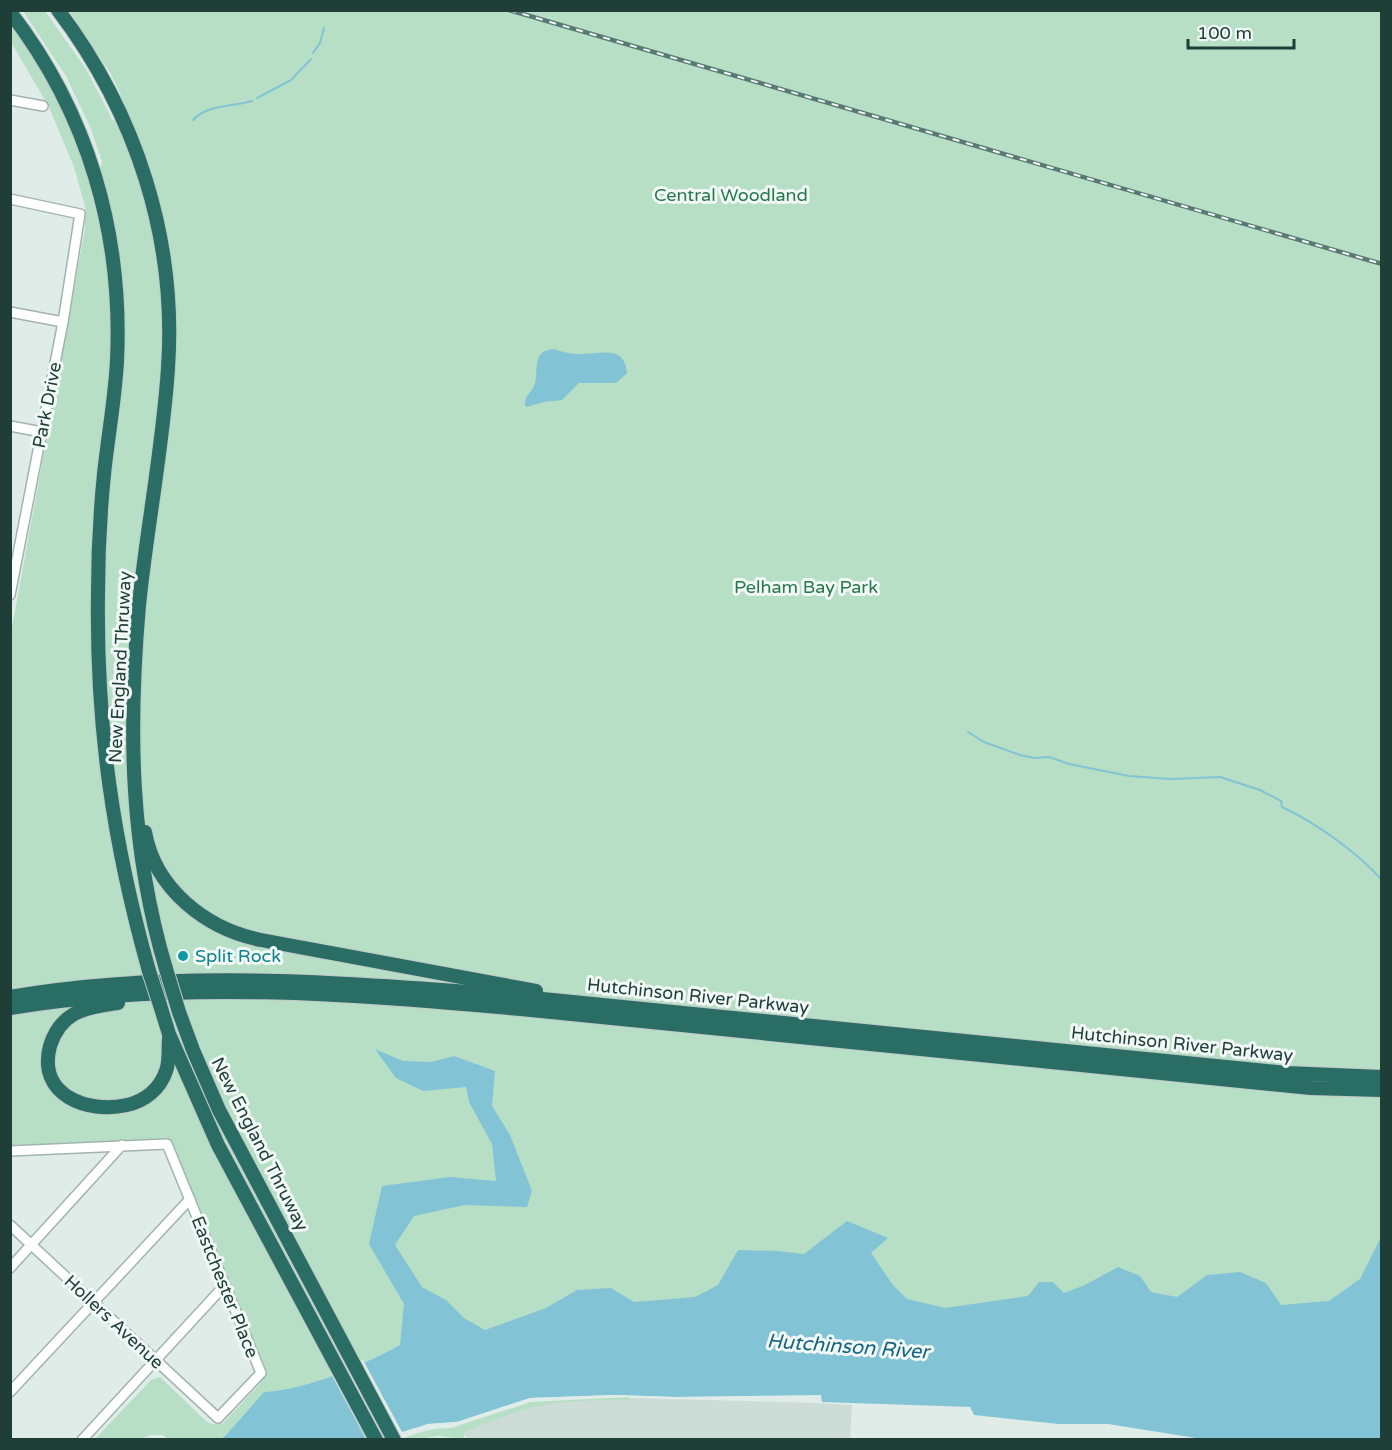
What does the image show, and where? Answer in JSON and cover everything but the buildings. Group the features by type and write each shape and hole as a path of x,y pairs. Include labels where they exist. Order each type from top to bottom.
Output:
{"highway":[{"name":"New England Thruway","path":"58,10 101,75 137,152 156,216 167,276 170,329 168,370 143,567 135,657 132,738 135,799 143,875 179,1012 219,1110 394,1440"},
{"name":"New England Thruway","path":"10,12 45,62 72,114 96,174 108,224 115,282 117,361 104,476 99,552 100,698 105,761 114,825 131,905 169,1034 218,1145 376,1440"},
{"path":"135,799 151,854 164,877 187,905 218,926 251,938 530,989 560,1000"},
{"name":"Hutchinson River Parkway","path":"10,997 112,985 229,980 397,986 560,1000 1286,1073 1382,1077"},
{"path":"169,1034 168,1062 164,1076 153,1091 137,1102 106,1108 80,1104 63,1093 51,1077 48,1059 51,1044 56,1032 69,1018 90,1009 170,993"},
{"name":"Hutchinson River Parkway","path":"10,1008 87,998 170,993 305,995 430,1001 1338,1090 1382,1090"}],"street":[{"path":"10,100 43,106"},
{"name":"Park Drive","path":"10,199 80,214 63,322 10,595"},
{"path":"10,312 63,322"},
{"path":"10,426 42,432"},
{"path":"10,538 21,540"},
{"name":"Eastchester Place","path":"122,1145 167,1144 261,1373 218,1418"},
{"path":"10,1151 122,1145"},
{"path":"10,1268 122,1145"},
{"path":"10,1392 190,1200"},
{"name":"Hollers Avenue","path":"10,1225 218,1418"},
{"path":"82,1440 224,1286"}],"shaded area":[{"path":"634,1398 852,1405 850,1439 468,1440 460,1430 527,1406 563,1401"}],"green space":[{"name":"Pelham Bay Park","path":"23,11 45,11 86,69 113,121 121,95 111,74 69,11 1381,11 1381,1338 400,1345 352,1368 317,1381 264,1392 226,1435 219,1439 168,1439 163,1435 150,1435 142,1439 95,1439 151,1380 160,1377 207,1422 223,1423 260,1384 264,1369 171,1144 11,1147 11,633 85,229 85,206 74,167 49,107 11,42 10,24 37,63 59,104 95,190 102,162 91,129 66,76"},
{"path":"629,1397 629,1400 564,1402 526,1409 464,1432 464,1439 438,1436 401,1440 425,1431 451,1428 531,1402"}],"water":[{"path":"554,349 574,354 616,354 625,364 627,373 616,383 579,383 562,400 527,407 525,401 535,383 537,361 542,353"},
{"name":"Hutchinson River","path":"375,1049 403,1061 431,1062 454,1056 495,1071 492,1106 510,1135 532,1191 527,1207 465,1205 414,1216 395,1245 422,1287 446,1300 464,1318 485,1330 546,1308 577,1290 611,1288 634,1302 695,1297 718,1285 738,1250 804,1254 847,1221 888,1238 871,1253 893,1285 907,1299 945,1308 1028,1296 1039,1282 1053,1282 1064,1293 1085,1285 1118,1267 1140,1276 1151,1292 1177,1297 1207,1275 1240,1272 1266,1283 1281,1305 1329,1301 1360,1279 1381,1237 1381,1439 1202,1439 1108,1424 1059,1424 974,1415 970,1407 822,1402 821,1396 614,1395 530,1398 457,1422 428,1424 389,1439 219,1440 264,1392 317,1381 352,1368 400,1345 404,1304 369,1244 382,1186 450,1177 496,1181 492,1144 469,1102 466,1087 423,1091 396,1078"}],"pier":[{"path":"363,1360 402,1432 428,1424 457,1422 530,1398 614,1395 675,1397 821,1395 821,1398 629,1397 531,1401 458,1425 429,1427 404,1434 395,1440 366,1439 330,1372"}],"waterway":[{"path":"313,53 320,43 324,28"},
{"path":"257,98 291,80 311,59"},
{"path":"193,120 205,111 252,101"},
{"path":"968,732 984,742 1034,758 1049,757 1069,764 1129,776 1170,779 1220,777 1260,790 1281,801 1282,807 1335,839 1361,859 1382,880"}],"railway":[{"path":"509,10 1382,264"}],"place":[{"name":"Split Rock","path":"183,956"}],"park label":[{"name":"Central Woodland","path":"731,195"}]}
